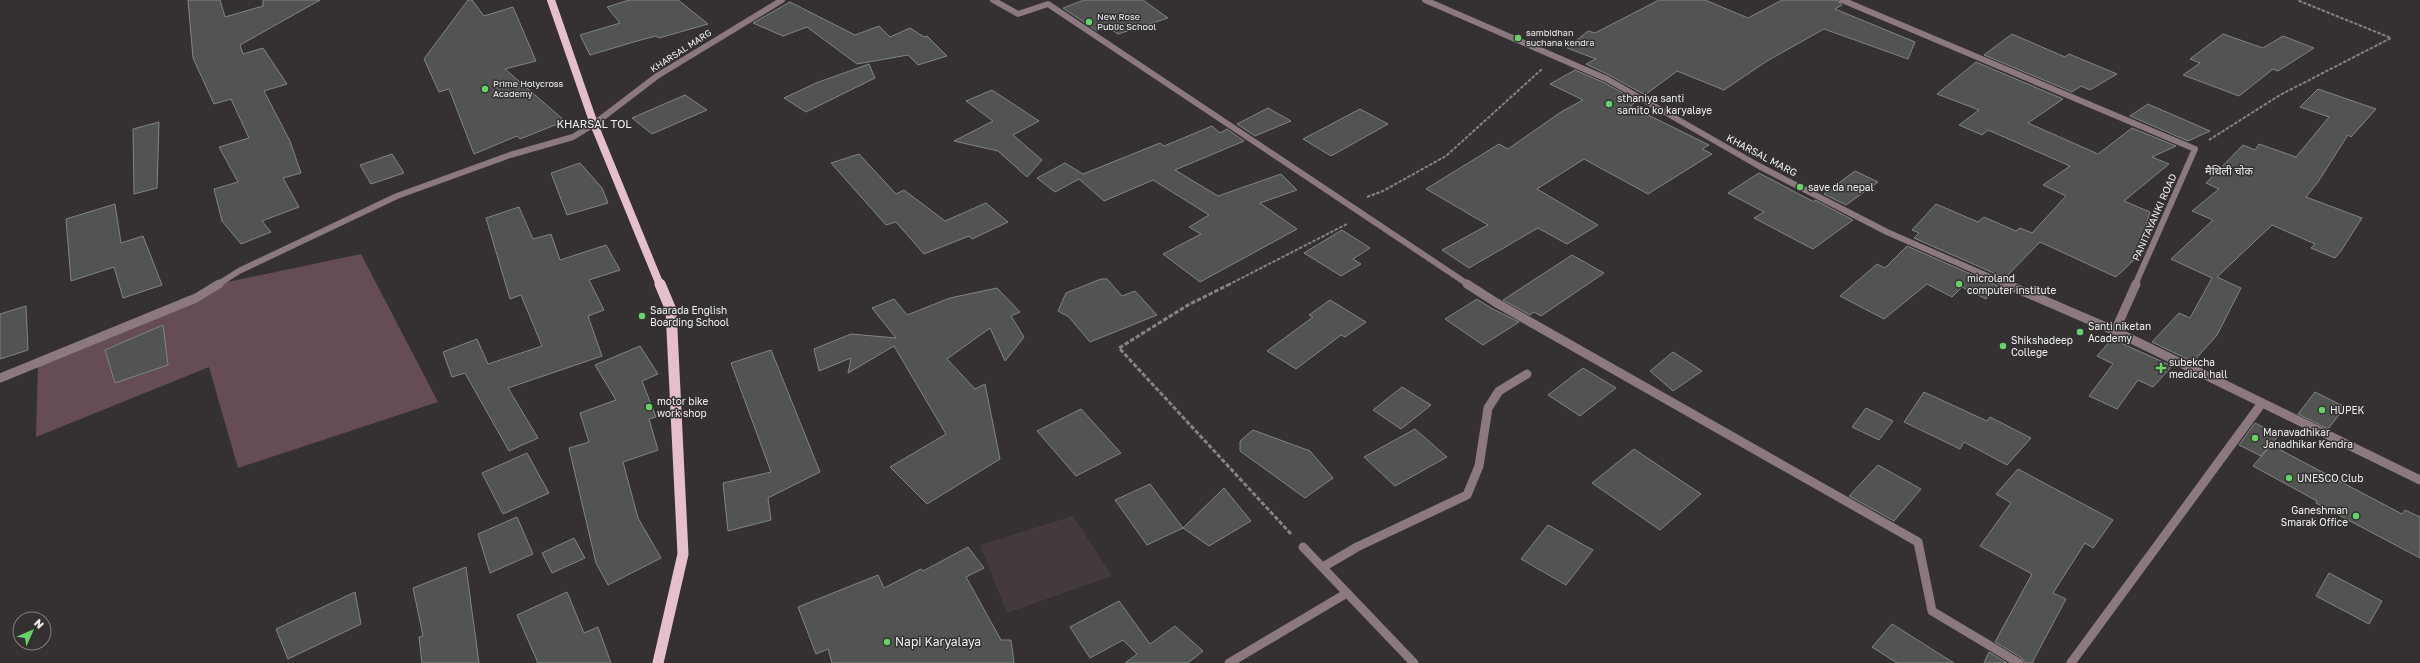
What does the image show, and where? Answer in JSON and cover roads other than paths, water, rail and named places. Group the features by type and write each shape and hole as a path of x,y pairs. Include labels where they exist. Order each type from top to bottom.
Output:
{"main road":[{"path":"551,0 594,124 671,310 683,554 658,663"}],"street":[{"name":"KHARSAL MARG","path":"0,378 196,298 239,271 397,196 510,155 573,137 594,124 657,76 782,0"},
{"path":"993,0 1018,14 1048,4 1495,302 1918,542 1932,611 2019,663"},
{"name":"KHARSAL MARG","path":"1425,0 1607,80 1759,166 1887,232 2114,331"},
{"name":"PANITAYANKI ROAD","path":"1842,0 2195,149 2114,331"},
{"path":"2114,331 2420,480"},
{"path":"1323,567 1357,547 1467,495 1480,466 1488,408 1499,391 1527,374"},
{"path":"2071,663 2262,403"},
{"path":"1303,547 1414,663"},
{"path":"1229,663 1347,593"}],"place":[{"name":"New Rose Public School","path":"1089,22"},
{"name":"sambidhan suchana kendra","path":"1518,38"},
{"name":"Prime Holycross Academy","path":"485,89"},
{"name":"sthaniya santi samito ko karyalaye","path":"1609,104"},
{"name":"save da nepal","path":"1800,187"},
{"name":"microland computer institute","path":"1959,284"},
{"name":"Saarada English Boarding School","path":"642,316"},
{"name":"Santi niketan Academy","path":"2080,332"},
{"name":"Shikshadeep College","path":"2003,346"},
{"name":"subekcha medical hall","path":"2161,368"},
{"name":"motor bike work shop","path":"649,407"},
{"name":"HUPEK","path":"2322,410"},
{"name":"Manavadhikar Janadhikar Kendra","path":"2255,438"},
{"name":"UNESCO Club","path":"2289,478"},
{"name":"Ganeshman Smarak Office","path":"2356,516"},
{"name":"Napi Karyalaya","path":"887,642"}],"district":[{"name":"KHARSAL TOL","path":"594,124"},
{"name":"मैथिली चोक","path":"2229,171"}]}
